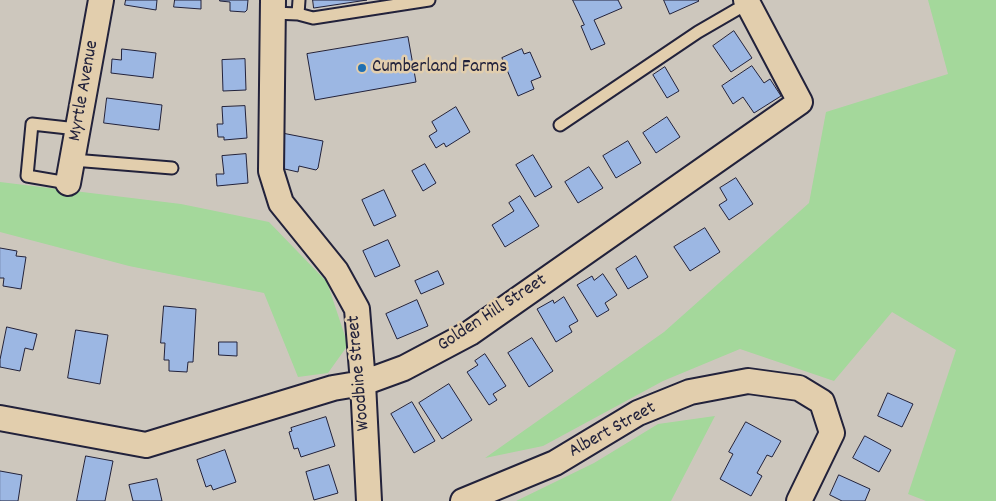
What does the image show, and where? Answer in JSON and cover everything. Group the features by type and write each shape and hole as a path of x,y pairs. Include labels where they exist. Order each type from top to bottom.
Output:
{"street":[{"name":"Myrtle Avenue","path":"68,183 101,0"},
{"name":"Golden Hill Street","path":"0,418 146,445 333,388 363,383 404,368 470,333 800,102 747,1"},
{"name":"Woodbine Street","path":"273,7 272,172 281,203 336,271 357,309 369,501"},
{"name":"Albert Street","path":"462,501 555,463 638,413 690,392 748,382 799,388 822,402 832,433 799,501"}],"lane":[{"path":"298,14 299,0"},
{"path":"273,7 313,18 429,0"},
{"path":"560,125 747,1"},
{"path":"68,183 27,176 32,124 77,129"},
{"path":"73,160 172,168"}],"green space":[{"path":"928,0 996,0 996,501 926,501 908,494 956,350 892,312 834,381 740,349 663,381 543,446 485,458 664,332 809,203 826,112 948,74"},
{"path":"0,182 181,204 269,222 327,282 348,345 328,373 298,377 264,293 129,266 0,232"},
{"path":"715,416 671,501 516,501 594,463 658,424"}],"building":[{"path":"126,0 157,0 156,10 125,5"},
{"path":"175,0 201,0 201,9 174,7"},
{"path":"220,0 248,0 247,10 245,12 230,11 230,2"},
{"path":"313,0 367,0 314,8"},
{"path":"573,0 618,0 622,8 594,20 605,44 591,50 581,26 584,25"},
{"path":"664,0 698,0 699,1 670,14"},
{"path":"734,31 752,58 731,72 713,46"},
{"name":"Cumberland Farms","path":"408,37 416,82 315,100 307,54"},
{"path":"122,49 156,53 153,78 111,73 112,59 121,60"},
{"path":"522,49 524,54 530,52 541,77 531,81 534,89 518,96 502,58"},
{"path":"245,59 246,90 223,91 222,60"},
{"path":"752,66 764,83 770,79 781,96 754,113 743,97 733,104 722,86"},
{"path":"665,67 679,91 667,98 653,75"},
{"path":"107,98 162,105 159,130 104,123"},
{"path":"245,106 247,138 224,140 224,137 218,137 217,124 223,124 222,107"},
{"path":"456,107 470,132 446,147 444,143 436,148 429,136 437,131 432,122"},
{"path":"667,117 680,137 656,153 643,133"},
{"path":"282,133 323,141 316,170 299,166 298,172 276,167"},
{"path":"628,141 641,163 616,178 603,156"},
{"path":"246,154 248,183 217,186 216,174 224,174 222,156"},
{"path":"533,155 552,187 535,197 516,165"},
{"path":"425,164 436,183 423,191 412,171"},
{"path":"589,167 603,188 578,203 565,182"},
{"path":"736,178 753,204 729,220 719,205 727,200 720,188"},
{"path":"384,190 396,216 374,226 362,200"},
{"path":"520,196 539,226 505,247 492,225 514,211 509,203"},
{"path":"705,228 720,252 690,271 674,247"},
{"path":"388,240 400,266 375,277 363,251"},
{"path":"0,248 17,251 16,256 26,257 21,289 3,286 4,278 0,278"},
{"path":"636,256 648,277 628,289 616,269"},
{"path":"438,271 444,284 421,294 415,281"},
{"path":"603,274 617,295 605,303 609,310 597,317 577,285 592,276 594,280"},
{"path":"564,297 578,321 569,326 572,332 556,342 537,309 553,300 554,303"},
{"path":"417,300 428,326 397,339 386,314"},
{"path":"164,306 196,309 193,362 188,362 187,372 169,371 169,360 164,360 165,343 161,343"},
{"path":"7,327 37,334 33,350 25,348 20,371 0,367"},
{"path":"76,330 108,335 100,384 68,378"},
{"path":"532,338 553,371 529,387 508,353"},
{"path":"219,342 237,342 237,356 219,355"},
{"path":"485,354 506,386 493,394 497,400 489,405 467,372 478,365 475,361"},
{"path":"449,384 472,420 442,439 419,403"},
{"path":"888,393 913,404 902,427 878,416"},
{"path":"412,402 435,441 414,453 391,414"},
{"path":"326,417 335,446 301,457 298,448 294,449 289,432 292,431 291,428"},
{"path":"746,422 781,441 772,457 767,455 757,473 762,476 751,496 720,479 733,454 729,452"},
{"path":"865,436 891,450 879,472 853,458"},
{"path":"225,450 236,482 213,490 211,485 206,487 197,460"},
{"path":"86,456 113,461 105,501 77,501"},
{"path":"329,465 338,493 314,500 306,472"},
{"path":"0,471 22,475 18,501 0,501"},
{"path":"839,475 870,489 865,501 842,501 830,495"},
{"path":"157,479 162,501 133,501 129,485"}],"place":[{"name":"Cumberland Farms","path":"362,68"}]}
